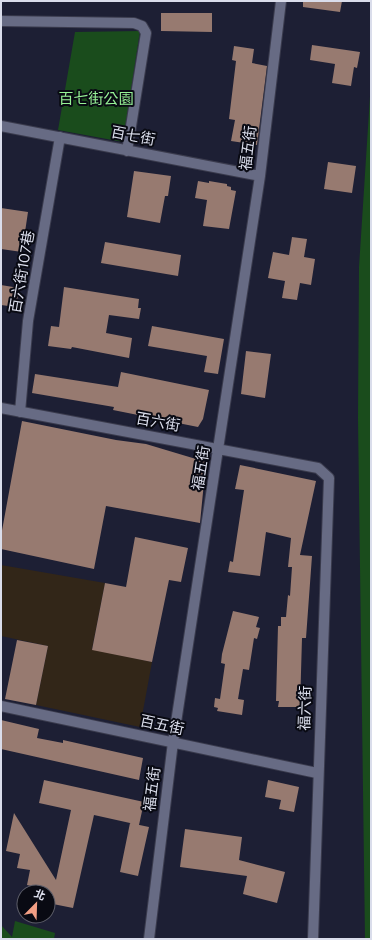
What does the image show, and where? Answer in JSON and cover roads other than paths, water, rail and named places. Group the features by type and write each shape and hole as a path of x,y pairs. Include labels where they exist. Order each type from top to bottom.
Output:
{"street":[{"name":"福五街","path":"149,939 173,742 260,176 281,1"},
{"path":"1,22 134,23 142,26 146,33 127,150"},
{"name":"百七街","path":"1,126 260,176"},
{"name":"百六街107巷","path":"20,412 28,321 60,137"},
{"name":"百六街","path":"1,408 219,448 318,468 328,478"},
{"name":"福六街","path":"313,939 317,773 328,478"},
{"name":"百五街","path":"1,706 317,773"}],"park label":[{"name":"百七街公園","path":"96,99"}]}
